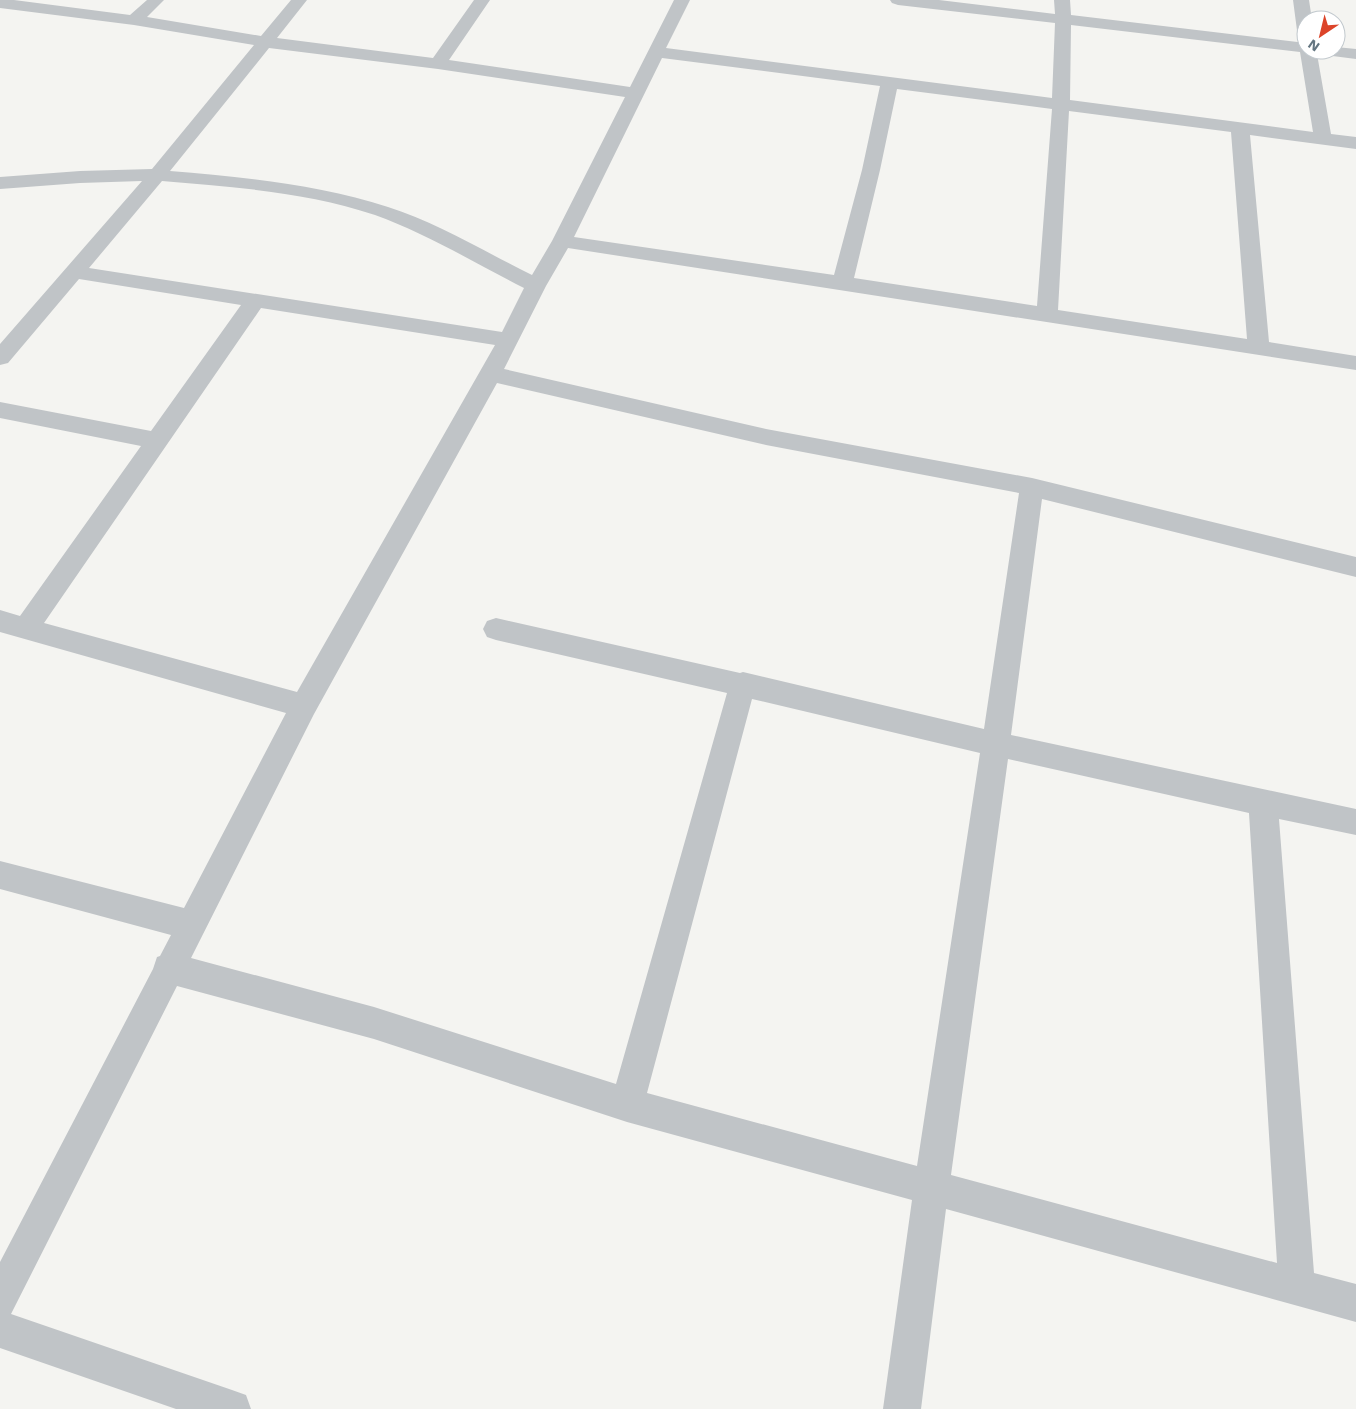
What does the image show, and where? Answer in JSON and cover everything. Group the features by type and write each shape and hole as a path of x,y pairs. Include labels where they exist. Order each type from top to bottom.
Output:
{"street":[{"path":"134,20 156,0"},
{"path":"0,358 157,175 299,0"},
{"path":"438,64 482,0"},
{"path":"0,1300 190,925 304,706 491,374 536,286 562,241 682,0"},
{"path":"898,0 1296,48"},
{"path":"1047,316 1061,104 1064,20 1062,0"},
{"path":"0,4 134,20 265,42 438,64 637,93"},
{"path":"656,52 1356,144"},
{"path":"1309,60 1323,139"},
{"path":"842,283 871,170 890,82"},
{"path":"1240,128 1259,348"},
{"path":"0,184 80,177 157,175 256,185 314,194 382,211 428,231 536,286"},
{"path":"562,241 1356,363"},
{"path":"75,272 508,340"},
{"path":"27,627 256,299"},
{"path":"491,374 766,437 1032,487 1356,567"},
{"path":"0,410 158,441"},
{"path":"902,1409 930,1189 997,744 1032,487"},
{"path":"0,621 304,706"},
{"path":"496,629 1264,804 1356,822"},
{"path":"627,1105 743,684"},
{"path":"1264,804 1297,1287"},
{"path":"0,875 190,925"},
{"path":"168,968 374,1023 627,1105 930,1189 1356,1303"},
{"path":"0,1329 232,1409"}]}
